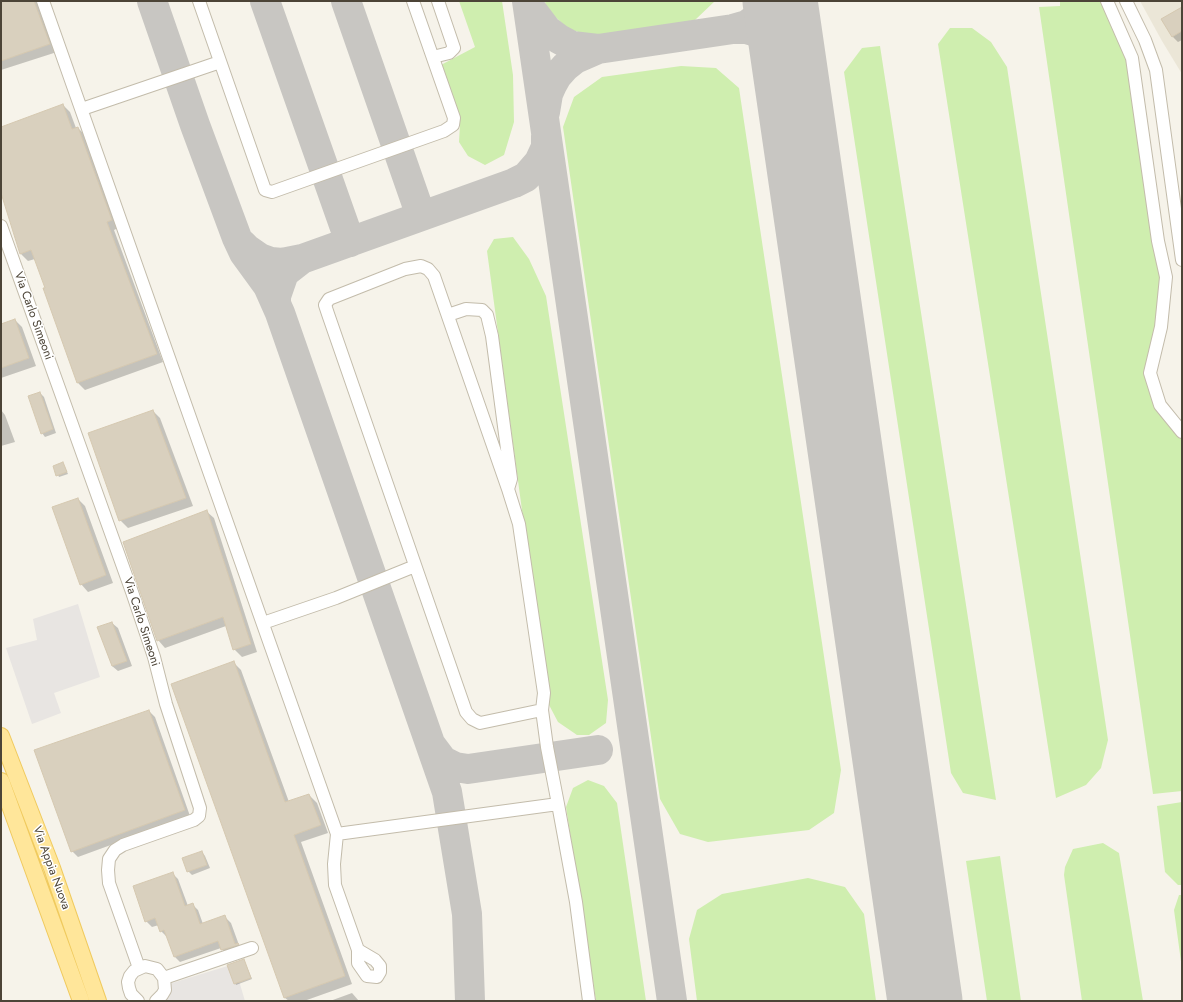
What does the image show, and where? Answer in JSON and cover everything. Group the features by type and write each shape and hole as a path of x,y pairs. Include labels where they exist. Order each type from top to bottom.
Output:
{"main road":[{"name":"Via Appia Nuova","path":"1,736 52,868 98,1001"},
{"name":"Via Appia Nuova","path":"1,781 81,1001"}],"lane":[{"path":"44,1 337,834 334,864 335,885 358,950"},
{"path":"199,1 265,190 272,192 444,131 453,125 454,118 413,1"},
{"path":"433,57 449,53 454,48 438,1"},
{"path":"1107,1 1132,58 1158,241 1166,277 1161,327 1150,373 1160,405 1182,432"},
{"path":"1126,1 1156,70 1182,260"},
{"path":"82,109 220,62"},
{"name":"Via Carlo Simeoni","path":"1,226 132,592 154,657 166,704 200,808 199,816 194,820 123,845 115,850 109,859 109,882 139,968"},
{"path":"542,710 480,723 472,719 466,712 325,305 329,299 405,269 421,266 428,269 434,276 519,524 544,693 542,710 547,747 576,902 590,1001"},
{"path":"448,315 466,309 482,310 487,315 492,336 511,479 508,490"},
{"path":"263,623 336,598 415,566"},
{"path":"337,834 558,804"},
{"path":"164,978 252,948"},
{"path":"138,1001 131,994 128,982 130,976 139,968 151,966 157,969 164,978 165,990 156,1001"}],"shaded area":[{"path":"1140,1 1182,1 1182,74 1162,41"},
{"path":"78,604 100,677 54,693 61,713 32,724 6,648 37,640 33,619"},
{"path":"234,964 245,1001 163,1001 169,984"}],"green space":[{"path":"459,1 502,1 513,75 514,122 504,155 485,165 468,156 459,142 460,125 439,66 475,47"},
{"path":"545,1 715,1 695,20 600,38 568,29 546,8"},
{"path":"1060,1 1107,1 1132,58 1166,277 1150,373 1160,405 1182,432 1182,791 1153,794 1039,7 1060,6"},
{"path":"950,28 972,28 991,42 1007,67 1108,740 1101,768 1086,785 1056,798 938,44"},
{"path":"880,46 996,800 963,793 951,773 844,72 862,48"},
{"path":"681,66 716,68 739,88 841,770 834,813 809,830 708,842 680,834 660,799 563,127 574,97 602,77"},
{"path":"513,237 529,259 546,296 608,700 606,723 589,735 577,735 558,722 548,703 487,251 494,239"},
{"path":"588,780 604,786 617,803 646,1001 596,1001 566,807 573,788"},
{"path":"1182,802 1182,885 1178,885 1165,872 1157,806"},
{"path":"1103,843 1119,853 1143,1001 1082,1001 1064,875 1065,867 1073,849"},
{"path":"1000,856 1021,1001 987,1001 966,861"},
{"path":"808,878 845,887 864,914 876,1001 697,1001 689,939 697,910 722,894"},
{"path":"1179,895 1182,895 1182,969 1174,910"}],"building":[{"path":"1,1 34,1 50,44 1,61"},
{"path":"1182,7 1182,31 1172,37 1161,19"},
{"path":"63,104 72,129 78,127 112,220 107,222 157,354 77,383 31,250 20,254 1,193 1,127"},
{"path":"15,319 29,358 1,368 1,324"},
{"path":"40,392 53,429 41,434 28,396"},
{"path":"153,410 186,498 119,521 88,433"},
{"path":"63,462 67,472 56,476 53,466"},
{"path":"78,498 106,575 80,585 52,507"},
{"path":"207,510 251,644 233,650 223,617 157,641 123,542"},
{"path":"112,622 127,661 112,666 97,627"},
{"path":"234,661 285,802 309,794 321,825 294,835 345,976 284,998 171,684"},
{"path":"149,710 185,810 71,852 34,750"},
{"path":"202,851 207,865 187,872 182,858"},
{"path":"173,872 185,906 193,903 200,924 225,915 235,944 238,943 239,945 221,950 218,941 174,957 164,930 160,932 155,918 145,922 133,886"},
{"path":"244,959 251,978 234,984 227,965"}],"taxiway":[{"path":"152,1 195,125 237,238 244,253 268,286 280,313 447,792 467,914 470,1001"},
{"path":"265,1 350,242"},
{"path":"346,1 421,216"},
{"path":"527,1 672,1001"},
{"path":"528,3 547,30 559,39 572,46 598,49 733,29 747,25 758,17 766,9 770,1"},
{"path":"733,29 746,29 756,32 767,39 777,48 785,59 791,75"},
{"path":"545,112 548,94 557,76 575,59 598,49"},
{"path":"302,259 514,183 526,177 539,162 546,147 546,136"},
{"path":"242,244 260,258 271,262 282,263 302,259 284,273 276,296 276,303"},
{"path":"431,745 443,761 455,767 468,769 598,750"}],"runway":[{"path":"780,1 925,1001"}]}
